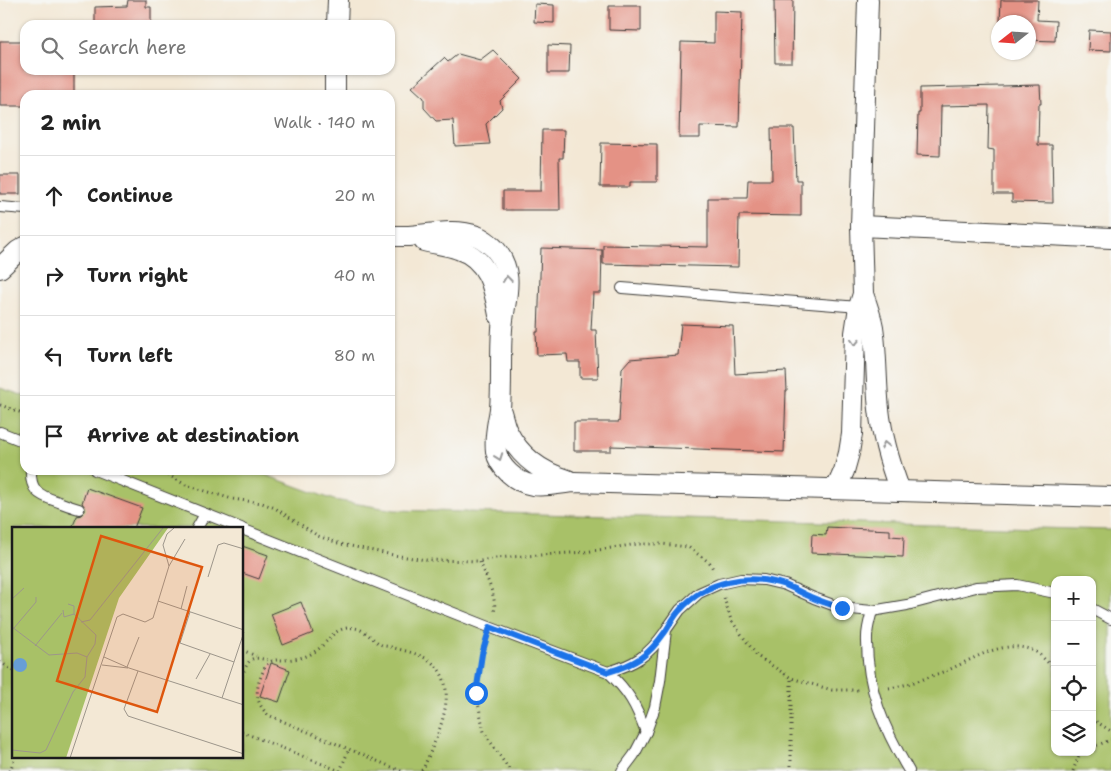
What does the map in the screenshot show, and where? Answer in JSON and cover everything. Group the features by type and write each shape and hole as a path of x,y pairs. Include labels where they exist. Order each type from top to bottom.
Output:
{"street":[{"path":"337,20 338,0"},
{"path":"836,489 844,472 852,434 855,340 861,300 861,226 868,0"},
{"path":"335,75 335,90"},
{"path":"861,226 1111,238"},
{"path":"399,236 461,249 474,257 484,268 492,282 502,327 500,409 496,436 496,453 504,468 516,479 532,485 574,482 1111,498"},
{"path":"0,268 20,250"},
{"path":"861,300 869,310 873,328 882,431 900,491"}],"lane":[{"path":"0,207 20,209"},
{"path":"622,288 861,300"},
{"path":"0,432 20,440"},
{"path":"30,475 32,486 43,497 79,509"},
{"path":"108,475 237,527"},
{"path":"198,527 205,514"},
{"path":"244,530 608,672 632,699 646,732"},
{"path":"608,672 626,667 642,658 656,645 680,610 699,594 719,584 741,579 764,580 785,585 842,608 872,611 907,606 976,587 1017,585 1051,592"},
{"path":"872,611 867,636 873,691 884,725 909,771"},
{"path":"1096,612 1111,619"},
{"path":"622,771 634,755 646,732 655,707 666,630"}],"path":[{"path":"0,405 20,412"},
{"path":"168,475 186,485 232,499 262,503 275,508 318,536 341,544 426,560 480,562 495,558 585,552 638,544 688,547 710,563 731,620 757,656 791,678 832,690 873,691 901,686 947,670 990,651 1016,646 1034,650 1051,666"},
{"path":"480,562 496,608 482,654 476,693 484,732 511,771"},
{"path":"244,671 251,659 272,660 304,657 322,646 334,632 348,628 367,633 382,645 422,656 432,662 440,672 447,698 442,720 421,771"},
{"path":"244,651 259,658"},
{"path":"272,660 267,663 256,693 263,711 268,715 401,771"},
{"path":"0,662 12,670"},
{"path":"791,678 791,771"},
{"path":"1096,722 1111,731"},
{"path":"244,733 340,771 349,749"},
{"path":"1096,746 1111,740"},
{"path":"1073,771 1079,756"},
{"path":"10,771 15,758"}],"green space":[{"path":"0,388 20,394 20,475 266,475 334,500 395,510 1111,530 1111,771 0,771"}],"building":[{"path":"128,0 146,0 146,7 151,7 151,20 95,20 95,7 127,6"},
{"path":"774,0 793,0 792,63 775,63"},
{"path":"1001,0 1038,0 1037,20 1056,21 1055,41 1036,40 1036,15 1000,15"},
{"path":"535,4 554,5 554,23 534,22"},
{"path":"609,6 641,6 641,31 609,30"},
{"path":"714,11 742,12 739,127 700,126 700,138 679,138 681,42 714,43"},
{"path":"1089,30 1111,31 1111,51 1088,50"},
{"path":"0,41 20,41 20,75 74,75 74,90 20,90 20,106 0,106"},
{"path":"548,45 570,46 569,73 548,73"},
{"path":"493,50 522,79 500,101 502,108 486,124 490,144 455,146 453,120 436,121 424,108 424,98 412,87 444,58 448,62 458,54 480,60"},
{"path":"1040,85 1041,104 1039,104 1038,145 1052,145 1053,203 1012,202 1012,194 994,194 994,150 988,149 989,105 941,106 940,156 917,155 920,88"},
{"path":"771,128 794,128 796,180 801,180 801,216 739,215 738,267 603,264 603,245 708,247 708,198 747,198 748,180 772,180"},
{"path":"542,130 564,130 563,158 559,158 560,210 503,210 503,191 541,191"},
{"path":"601,143 657,144 657,182 630,182 630,187 600,187"},
{"path":"0,175 20,175 20,194 0,194"},
{"path":"541,248 602,250 601,293 593,293 591,330 596,330 598,378 580,378 580,362 568,362 567,354 537,355 536,332 538,332"},
{"path":"681,324 733,326 735,374 786,371 784,452 611,446 611,451 574,451 574,422 619,422 622,368 630,359 678,355"},
{"path":"87,488 142,508 134,527 72,527 77,516 85,511 82,503"},
{"path":"827,527 890,530 890,536 904,537 903,557 811,553 812,534 826,535"},
{"path":"244,547 268,555 259,579 244,574"},
{"path":"301,602 313,633 283,645 271,614"},
{"path":"271,663 290,670 279,702 260,696"}],"route":[{"path":"476,693 482,654 490,627 608,672 626,667 642,658 656,645 680,610 699,594 719,584 741,579 764,580 785,585 842,608"}]}
